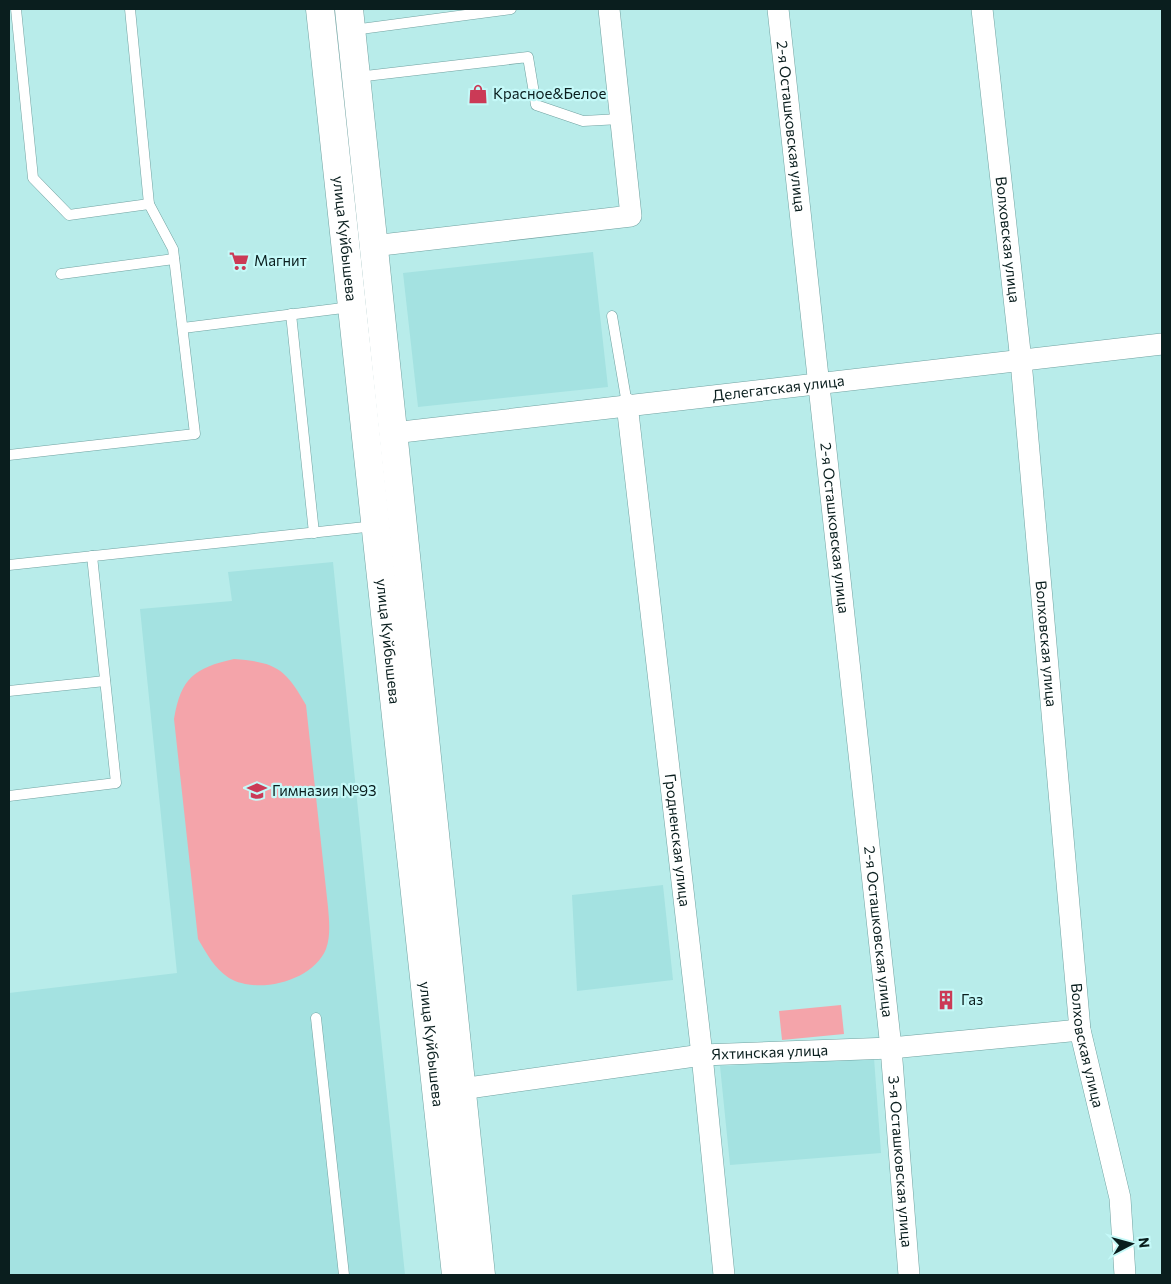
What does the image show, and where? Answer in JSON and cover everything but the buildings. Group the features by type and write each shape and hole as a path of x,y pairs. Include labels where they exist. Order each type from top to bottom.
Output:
{"main road":[{"name":"улица Куйбышева","path":"320,9 375,526 448,1090 481,1275"},
{"name":"улица Куйбышева","path":"350,20 393,433 448,1090 456,1275"},
{"path":"366,436 393,433"}],"street":[{"path":"373,246 631,216 609,9"},
{"name":"2-я Осташковская улица","path":"778,9 817,383 891,1048"},
{"name":"Волховская улица","path":"982,9 1020,361 1080,1030 1120,1198 1126,1275"},
{"name":"Делегатская улица","path":"393,433 627,404 1162,344"},
{"name":"Гродненская улица","path":"627,404 702,1056 724,1275"},
{"name":"Яхтинская улица","path":"448,1090 702,1056 891,1048 1080,1030"},
{"name":"3-я Осташковская улица","path":"891,1048 909,1275"}],"lane":[{"path":"16,9 33,178 69,215 149,204"},
{"path":"9,455 194,434 173,249 149,204 130,9"},
{"path":"350,20 511,9"},
{"path":"356,77 528,57 536,104 583,121 620,119"},
{"path":"61,274 174,259"},
{"path":"182,328 352,307"},
{"path":"291,314 314,533"},
{"path":"612,316 627,404"},
{"path":"9,565 375,526"},
{"path":"9,796 116,783 92,556"},
{"path":"9,691 105,681"},
{"path":"316,1018 344,1275"}],"shaded area":[{"path":"593,252 608,387 418,407 403,273"},
{"name":"Гимназия №93","path":"333,562 405,1275 9,1275 9,993 177,973 140,609 232,601 228,572"},
{"path":"234,659 270,665 286,675 306,705 328,907 329,938 326,949 319,960 297,977 269,985 241,983 229,978 215,965 198,939 174,719 181,694 192,677 209,666"},
{"path":"663,885 673,980 577,991 572,895"},
{"path":"841,1005 844,1034 782,1040 779,1011"},
{"path":"874,1058 881,1153 730,1165 720,1066"}],"place":[{"name":"Красное&Белое","path":"478,94"},
{"name":"Магнит","path":"239,261"},
{"name":"Гимназия №93","path":"257,791"},
{"name":"Газ","path":"946,1000"}]}
